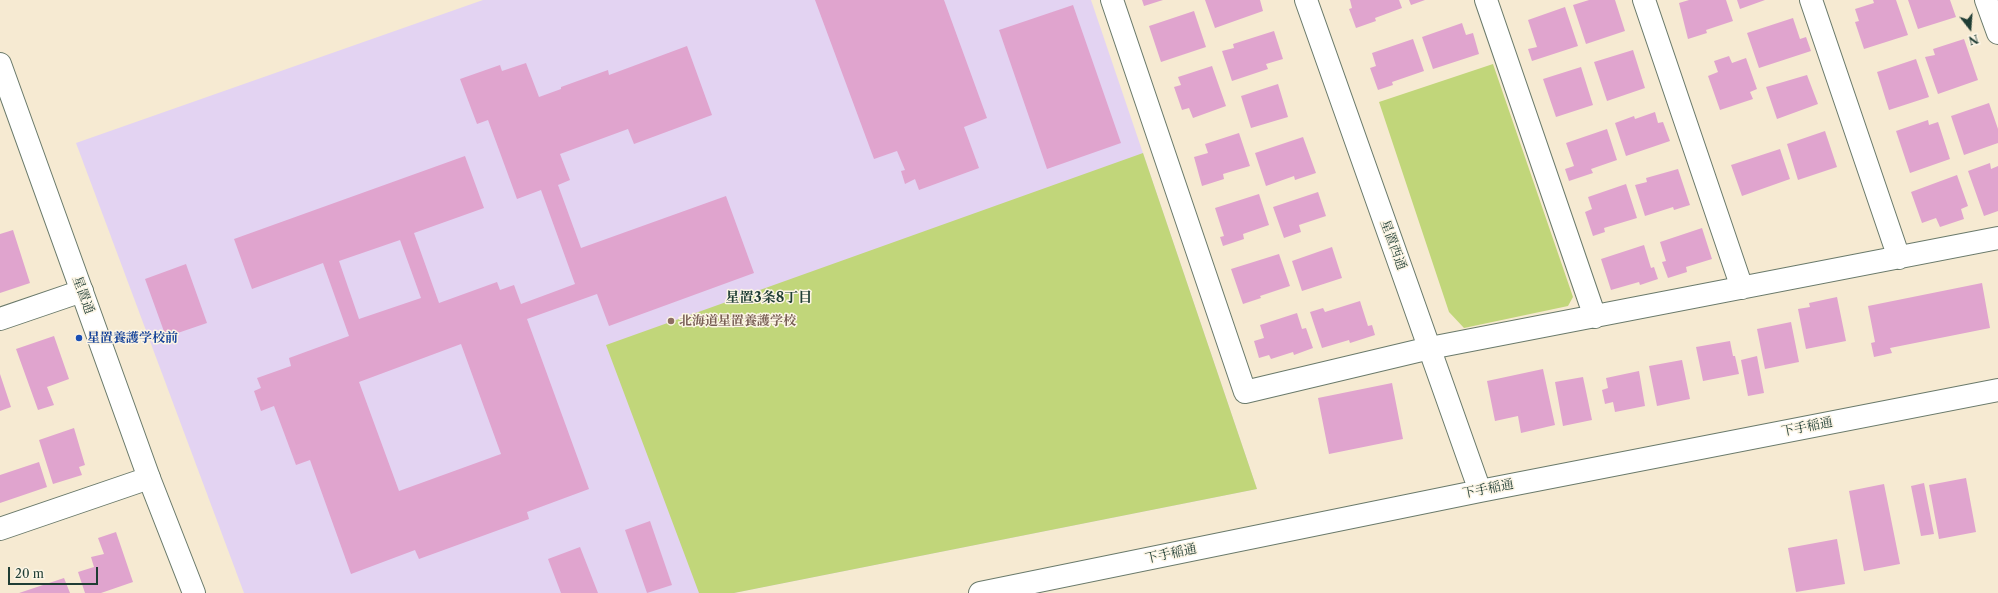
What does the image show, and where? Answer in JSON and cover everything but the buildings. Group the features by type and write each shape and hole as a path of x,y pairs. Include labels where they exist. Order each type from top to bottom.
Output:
{"street":[{"path":"1112,0 1245,392 1430,348 1998,238"},
{"name":"星置西通","path":"1306,0 1480,491"},
{"path":"1486,0 1594,317"},
{"path":"1644,0 1742,288"},
{"path":"1811,0 1899,258"},
{"path":"1986,0 1998,33"},
{"name":"星置通","path":"0,64 149,478 194,593"},
{"path":"0,319 82,291"},
{"name":"下手稲通","path":"980,593 1480,491 1998,390"},
{"path":"0,529 149,478"}],"shaded area":[{"name":"北海道星置養護学校","path":"483,0 1091,0 1257,489 734,593 244,593 76,143"}],"green space":[{"path":"1493,64 1573,297 1568,306 1464,328 1449,312 1379,102"},
{"path":"1143,153 1257,489 734,593 699,593 606,345"}],"place":[{"name":"北海道星置養護学校","path":"671,321"},
{"name":"星置養護学校前","path":"79,338"}],"district":[{"name":"星置3条8丁目","path":"769,298"}]}
